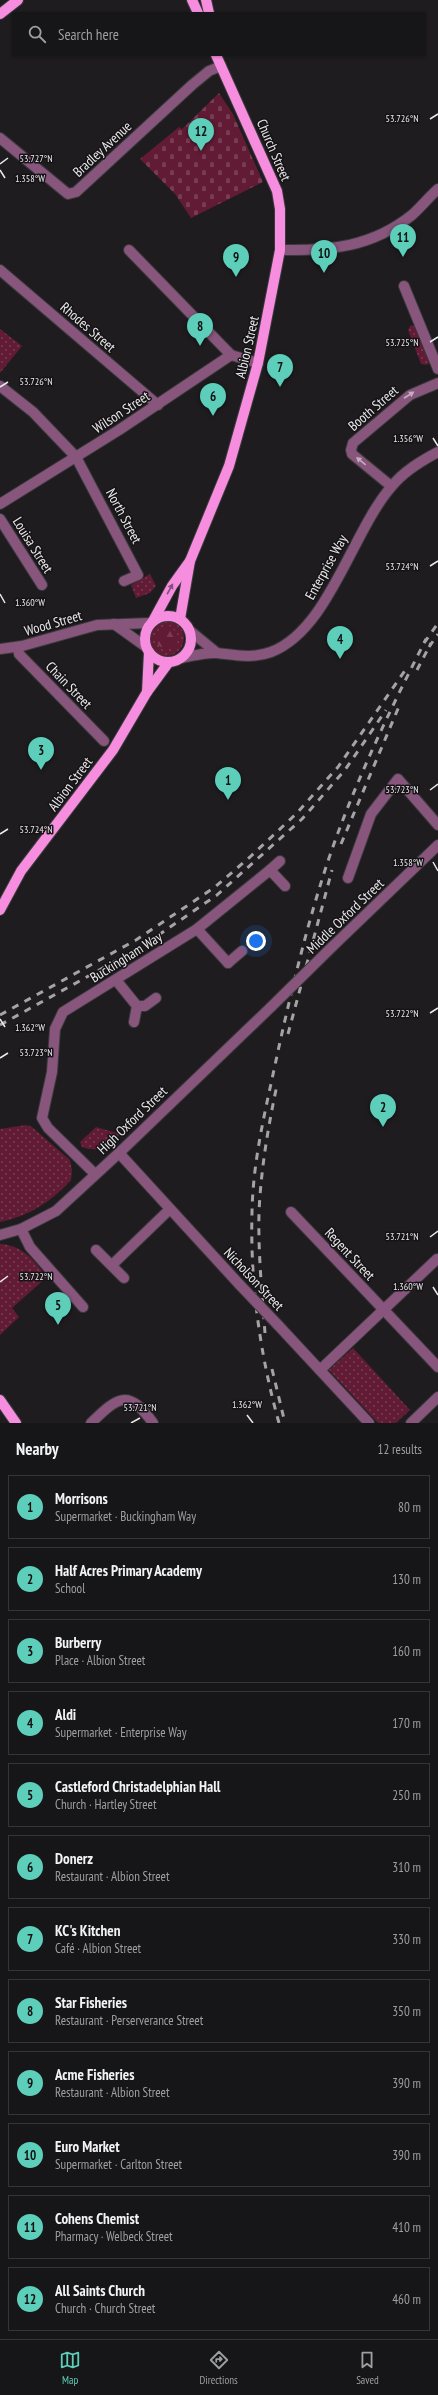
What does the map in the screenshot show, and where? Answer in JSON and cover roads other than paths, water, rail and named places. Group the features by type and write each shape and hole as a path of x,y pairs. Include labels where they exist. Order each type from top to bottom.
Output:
{"main road":[{"path":"0,14 18,0"},
{"path":"192,0 198,12"},
{"path":"206,0 209,12"},
{"name":"Church Street","path":"218,56 221,66 277,191 280,209 280,250"},
{"name":"Albion Street","path":"180,619 190,561 231,461 258,363 280,250"},
{"name":"Albion Street","path":"152,622 172,586 190,561"},
{"path":"147,650 162,661 169,662 181,658 189,649 191,642 190,630 180,619 163,616 152,622 145,635 147,650 147,692"},
{"name":"Albion Street","path":"0,910 21,870 113,750 147,692 169,662"},
{"path":"0,1400 16,1423"}],"street":[{"name":"Bradley Avenue","path":"0,138 68,194 76,192 192,85 209,71 221,66"},
{"path":"280,250 315,250 367,241 412,215 437,192"},
{"path":"129,250 231,356 258,363"},
{"name":"Rhodes Street","path":"0,270 158,405"},
{"path":"404,286 438,369"},
{"name":"Wilson Street","path":"0,504 158,405 231,356"},
{"name":"Booth Street","path":"392,486 352,454 350,450 353,443 410,394 438,383"},
{"path":"0,386 33,412 76,457"},
{"name":"Enterprise Way","path":"181,658 216,653 243,657 270,653 288,642 307,624 324,602 342,571 372,512 392,486 406,472 438,452"},
{"name":"North Street","path":"76,457 138,576 124,581"},
{"name":"Louisa Street","path":"0,518 42,586"},
{"name":"Wood Street","path":"0,649 18,647 97,625 152,622"},
{"path":"114,624 147,650"},
{"path":"190,630 216,653"},
{"name":"Chain Street","path":"18,647 20,654 104,741"},
{"path":"348,878 371,814 398,779 438,825"},
{"name":"Middle Oxford Street","path":"271,1006 438,845"},
{"name":"Buckingham Way","path":"95,1174 48,1128 42,1118 52,1072 55,1029 64,1012 197,929 280,861"},
{"path":"270,870 285,886"},
{"path":"197,929 228,967 242,951"},
{"path":"116,980 137,1006 134,1022"},
{"path":"137,1006 145,1006 156,998"},
{"name":"High Oxford Street","path":"0,1235 21,1229 56,1211 119,1153 271,1006"},
{"name":"Nicholson Street","path":"119,1153 369,1423"},
{"path":"112,1265 170,1209"},
{"name":"Regent Street","path":"291,1212 438,1367"},
{"path":"21,1229 30,1247 83,1307"},
{"path":"96,1250 124,1278"},
{"path":"320,1370 437,1259"},
{"path":"411,1423 438,1397"},
{"path":"91,1423 111,1404 121,1400 131,1401 140,1406 153,1423"}],"railway":[{"path":"424,643 438,623"},
{"path":"429,647 438,634"},
{"path":"279,1423 266,1371 258,1319 253,1265 253,1191 261,1131 294,980 306,933 327,864 348,806 372,750 426,639"},
{"path":"417,670 431,643"},
{"path":"0,1015 136,940 215,887 296,814 338,767 406,669"},
{"path":"341,844 400,704"},
{"path":"0,1025 141,947 217,895 302,819 345,770 386,710"},
{"path":"288,1034 332,870"},
{"path":"265,1333 260,1257 259,1212 265,1148 277,1085"},
{"path":"272,1369 285,1423"}],"place":[{"name":"All Saints Church","path":"201,151"},
{"name":"Cohens Chemist","path":"403,257"},
{"name":"Euro Market","path":"324,273"},
{"name":"Acme Fisheries","path":"236,277"},
{"name":"Star Fisheries","path":"200,346"},
{"name":"KC's Kitchen","path":"280,387"},
{"name":"Donerz","path":"213,416"},
{"name":"Aldi","path":"340,659"},
{"name":"Burberry","path":"41,770"},
{"name":"Morrisons","path":"228,800"},
{"name":"Half Acres Primary Academy","path":"383,1127"},
{"name":"Castleford Christadelphian Hall","path":"58,1325"}]}
